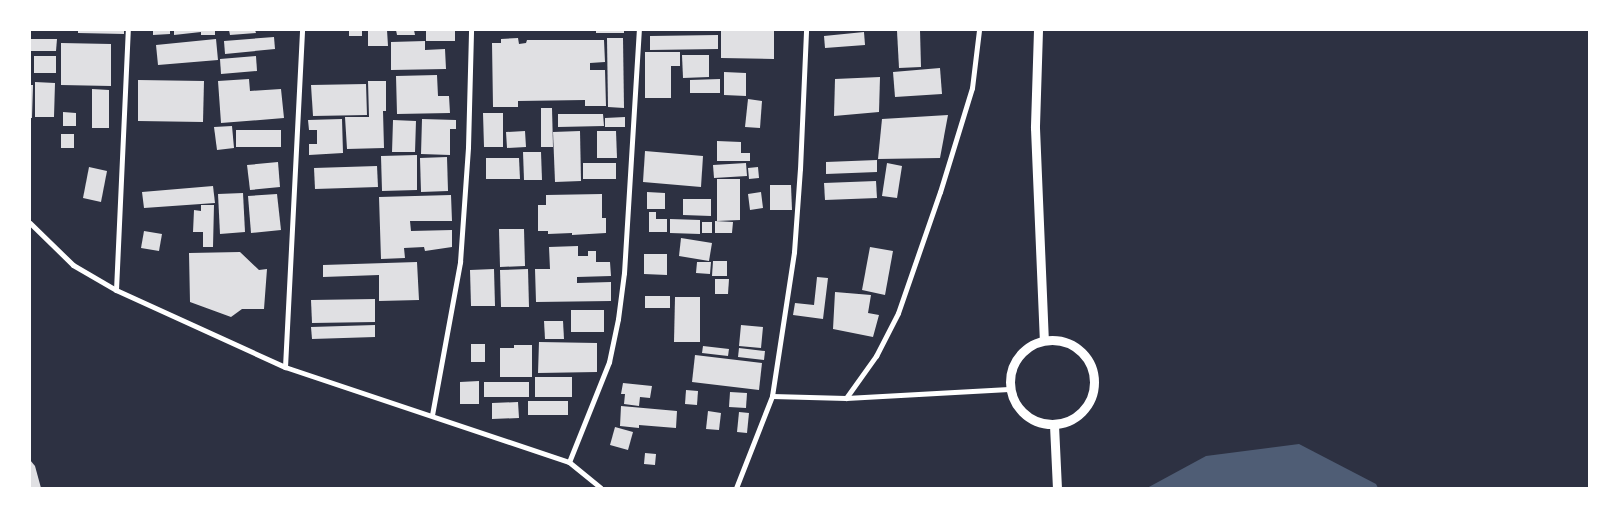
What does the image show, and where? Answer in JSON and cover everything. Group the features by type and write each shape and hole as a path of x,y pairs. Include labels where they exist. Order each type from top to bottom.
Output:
{"street":[{"path":"116,290 128,30"},
{"path":"285,367 302,30"},
{"path":"432,415 460,262 468,147 471,30"},
{"path":"569,462 609,362 618,318 624,273 639,30"},
{"path":"736,488 772,396 794,252 800,169 806,30"},
{"path":"846,398 876,356 902,301 940,192 972,88 978,30"},
{"path":"1038,30 1035,128 1044,340"},
{"path":"30,223 73,265 116,290 285,367 569,462 602,488"},
{"path":"1044,340 1058,340 1071,344 1082,352 1090,364 1094,377 1093,391 1088,404 1079,415 1068,422 1054,424 1030,419 1013,401 1010,389 1010,376 1014,363 1021,352 1031,344 1044,340"},
{"path":"772,396 846,398 1010,389"},
{"path":"1054,424 1057,488"}],"water":[{"path":"1299,444 1376,484 1378,488 1147,488 1206,456"}],"building":[{"path":"78,30 124,30 124,34 78,33"},
{"path":"153,30 170,30 170,34 153,35"},
{"path":"174,30 215,30 215,35 201,35 201,32 174,35"},
{"path":"229,30 255,30 256,33 230,35"},
{"path":"349,30 362,30 362,36 349,36"},
{"path":"368,30 387,30 388,46 368,46"},
{"path":"396,30 414,30 415,35 397,35"},
{"path":"426,30 455,30 455,41 426,41"},
{"path":"596,30 624,30 624,33 596,33"},
{"path":"721,30 774,30 774,59 721,58"},
{"path":"920,30 921,67 899,68 897,31"},
{"path":"864,32 865,45 825,48 824,36"},
{"path":"718,35 718,49 650,50 650,36"},
{"path":"274,37 275,49 225,54 224,41"},
{"path":"518,38 519,44 526,43 527,40 604,40 605,62 590,63 590,70 605,70 606,106 585,106 585,100 518,101 518,107 493,107 492,43 501,43 501,39"},
{"path":"607,38 623,38 624,108 608,107"},
{"path":"30,39 57,39 56,51 30,51"},
{"path":"216,39 218,60 158,65 156,45"},
{"path":"425,41 425,50 445,49 446,69 391,70 391,42"},
{"path":"61,43 111,44 111,86 61,85"},
{"path":"645,52 680,52 680,66 671,66 671,98 645,98"},
{"path":"682,55 709,55 709,77 683,78"},
{"path":"34,56 56,56 56,73 34,73"},
{"path":"256,56 257,71 221,74 220,59"},
{"path":"940,68 942,94 895,97 893,72"},
{"path":"724,72 746,73 746,96 724,95"},
{"path":"437,75 438,96 449,96 450,113 397,114 396,76"},
{"path":"880,77 879,112 834,116 835,79"},
{"path":"249,79 250,91 281,89 284,118 221,123 218,81"},
{"path":"720,79 720,93 690,93 690,80"},
{"path":"138,80 204,81 203,122 138,121"},
{"path":"368,81 386,81 386,111 383,111 384,148 347,149 345,117 369,117"},
{"path":"35,82 55,83 54,117 35,117"},
{"path":"366,84 367,115 313,116 311,85"},
{"path":"30,85 33,85 32,118 30,118"},
{"path":"92,89 109,90 109,128 92,128"},
{"path":"748,99 762,101 760,128 745,127"},
{"path":"541,108 552,108 553,147 541,147"},
{"path":"63,112 76,113 76,126 63,126"},
{"path":"483,113 503,113 503,147 484,147"},
{"path":"558,114 603,114 604,126 558,127"},
{"path":"948,115 940,158 878,159 882,119"},
{"path":"625,117 625,127 605,127 605,118"},
{"path":"342,119 343,153 309,155 309,144 317,144 317,130 309,130 308,120"},
{"path":"422,119 456,120 456,129 450,129 450,155 421,154"},
{"path":"393,120 416,121 415,152 392,152"},
{"path":"232,126 234,148 217,150 214,127"},
{"path":"236,130 281,130 281,147 236,147"},
{"path":"525,131 526,147 507,148 506,132"},
{"path":"580,131 581,181 555,182 553,132"},
{"path":"597,131 616,131 617,158 597,158"},
{"path":"61,134 74,134 74,148 61,148"},
{"path":"717,141 741,142 741,153 750,153 750,161 717,161"},
{"path":"645,151 703,156 701,187 643,182"},
{"path":"523,152 541,152 542,180 524,180"},
{"path":"417,155 417,190 382,191 381,156"},
{"path":"447,157 448,191 421,192 420,158"},
{"path":"486,158 519,158 520,179 486,179"},
{"path":"877,160 877,172 826,174 826,162"},
{"path":"278,162 280,187 250,190 247,165"},
{"path":"583,163 616,163 616,179 583,179"},
{"path":"746,163 747,176 714,178 713,165"},
{"path":"887,163 902,166 897,198 882,196"},
{"path":"377,166 378,187 315,189 314,168"},
{"path":"89,167 107,171 101,202 83,198"},
{"path":"758,167 759,178 749,179 748,168"},
{"path":"717,179 740,179 740,220 717,221"},
{"path":"876,181 877,198 825,200 824,183"},
{"path":"770,185 791,185 792,210 770,210"},
{"path":"213,186 215,203 144,208 142,192"},
{"path":"647,192 665,193 665,209 647,209"},
{"path":"761,192 763,208 750,210 748,194"},
{"path":"243,193 245,232 220,234 218,194"},
{"path":"277,194 281,230 251,233 248,196"},
{"path":"602,194 602,218 606,218 606,233 572,235 572,233 548,234 548,231 538,231 538,205 546,205 546,195"},
{"path":"451,195 452,221 410,221 411,231 452,230 452,247 425,251 424,247 404,248 405,258 381,259 379,197"},
{"path":"683,199 711,199 711,216 683,215"},
{"path":"201,205 214,205 213,247 203,247 203,232 193,232 194,210 201,211"},
{"path":"649,212 656,212 656,219 667,219 667,232 649,232"},
{"path":"670,219 700,220 700,234 670,233"},
{"path":"715,221 733,222 732,233 715,233"},
{"path":"702,222 712,222 712,233 702,233"},
{"path":"499,229 524,229 525,266 500,267"},
{"path":"144,231 162,234 159,251 141,248"},
{"path":"681,238 712,243 709,261 679,256"},
{"path":"578,246 578,256 588,256 588,251 596,251 596,262 610,262 611,276 577,277 577,283 611,282 611,301 536,302 535,269 550,269 549,247"},
{"path":"870,247 893,251 885,295 862,290"},
{"path":"240,252 259,270 267,269 264,309 242,309 231,317 190,302 189,253"},
{"path":"644,254 667,254 667,275 644,274"},
{"path":"713,261 727,261 727,276 712,276"},
{"path":"417,262 419,300 379,301 379,275 323,277 323,265"},
{"path":"697,262 711,262 710,274 696,273"},
{"path":"494,269 495,306 471,306 470,270"},
{"path":"528,269 529,307 501,307 500,270"},
{"path":"817,277 828,278 823,319 793,315 795,303 814,305"},
{"path":"715,279 729,279 728,294 715,294"},
{"path":"835,292 871,295 868,313 879,315 873,337 833,329"},
{"path":"645,296 670,296 670,308 645,308"},
{"path":"675,297 700,297 700,342 674,342"},
{"path":"375,299 375,322 312,323 311,300"},
{"path":"571,310 604,310 604,332 571,332"},
{"path":"544,321 563,321 564,339 545,339"},
{"path":"375,325 375,337 312,339 311,327"},
{"path":"741,325 763,327 761,348 739,346"},
{"path":"539,342 597,343 597,372 538,373"},
{"path":"471,344 485,344 485,362 471,362"},
{"path":"514,345 532,345 532,377 500,377 500,348 514,348"},
{"path":"703,346 729,349 728,356 702,353"},
{"path":"739,348 765,351 764,360 738,357"},
{"path":"695,355 762,363 759,390 692,382"},
{"path":"535,377 572,377 572,397 535,397"},
{"path":"479,381 479,404 460,404 460,382"},
{"path":"484,382 529,382 529,397 484,397"},
{"path":"623,383 652,386 650,398 640,397 639,406 624,404 625,394 621,394"},
{"path":"686,390 698,391 697,405 685,404"},
{"path":"730,392 747,393 746,408 729,407"},
{"path":"528,401 568,401 568,415 528,415"},
{"path":"518,402 519,418 492,419 492,403"},
{"path":"621,406 677,411 676,428 639,425 639,428 620,426"},
{"path":"708,411 721,413 719,430 706,429"},
{"path":"739,412 749,413 747,433 737,432"},
{"path":"615,427 633,432 628,450 610,445"},
{"path":"645,453 656,454 655,465 644,464"},
{"path":"30,460 35,466 41,488 30,488"}]}
